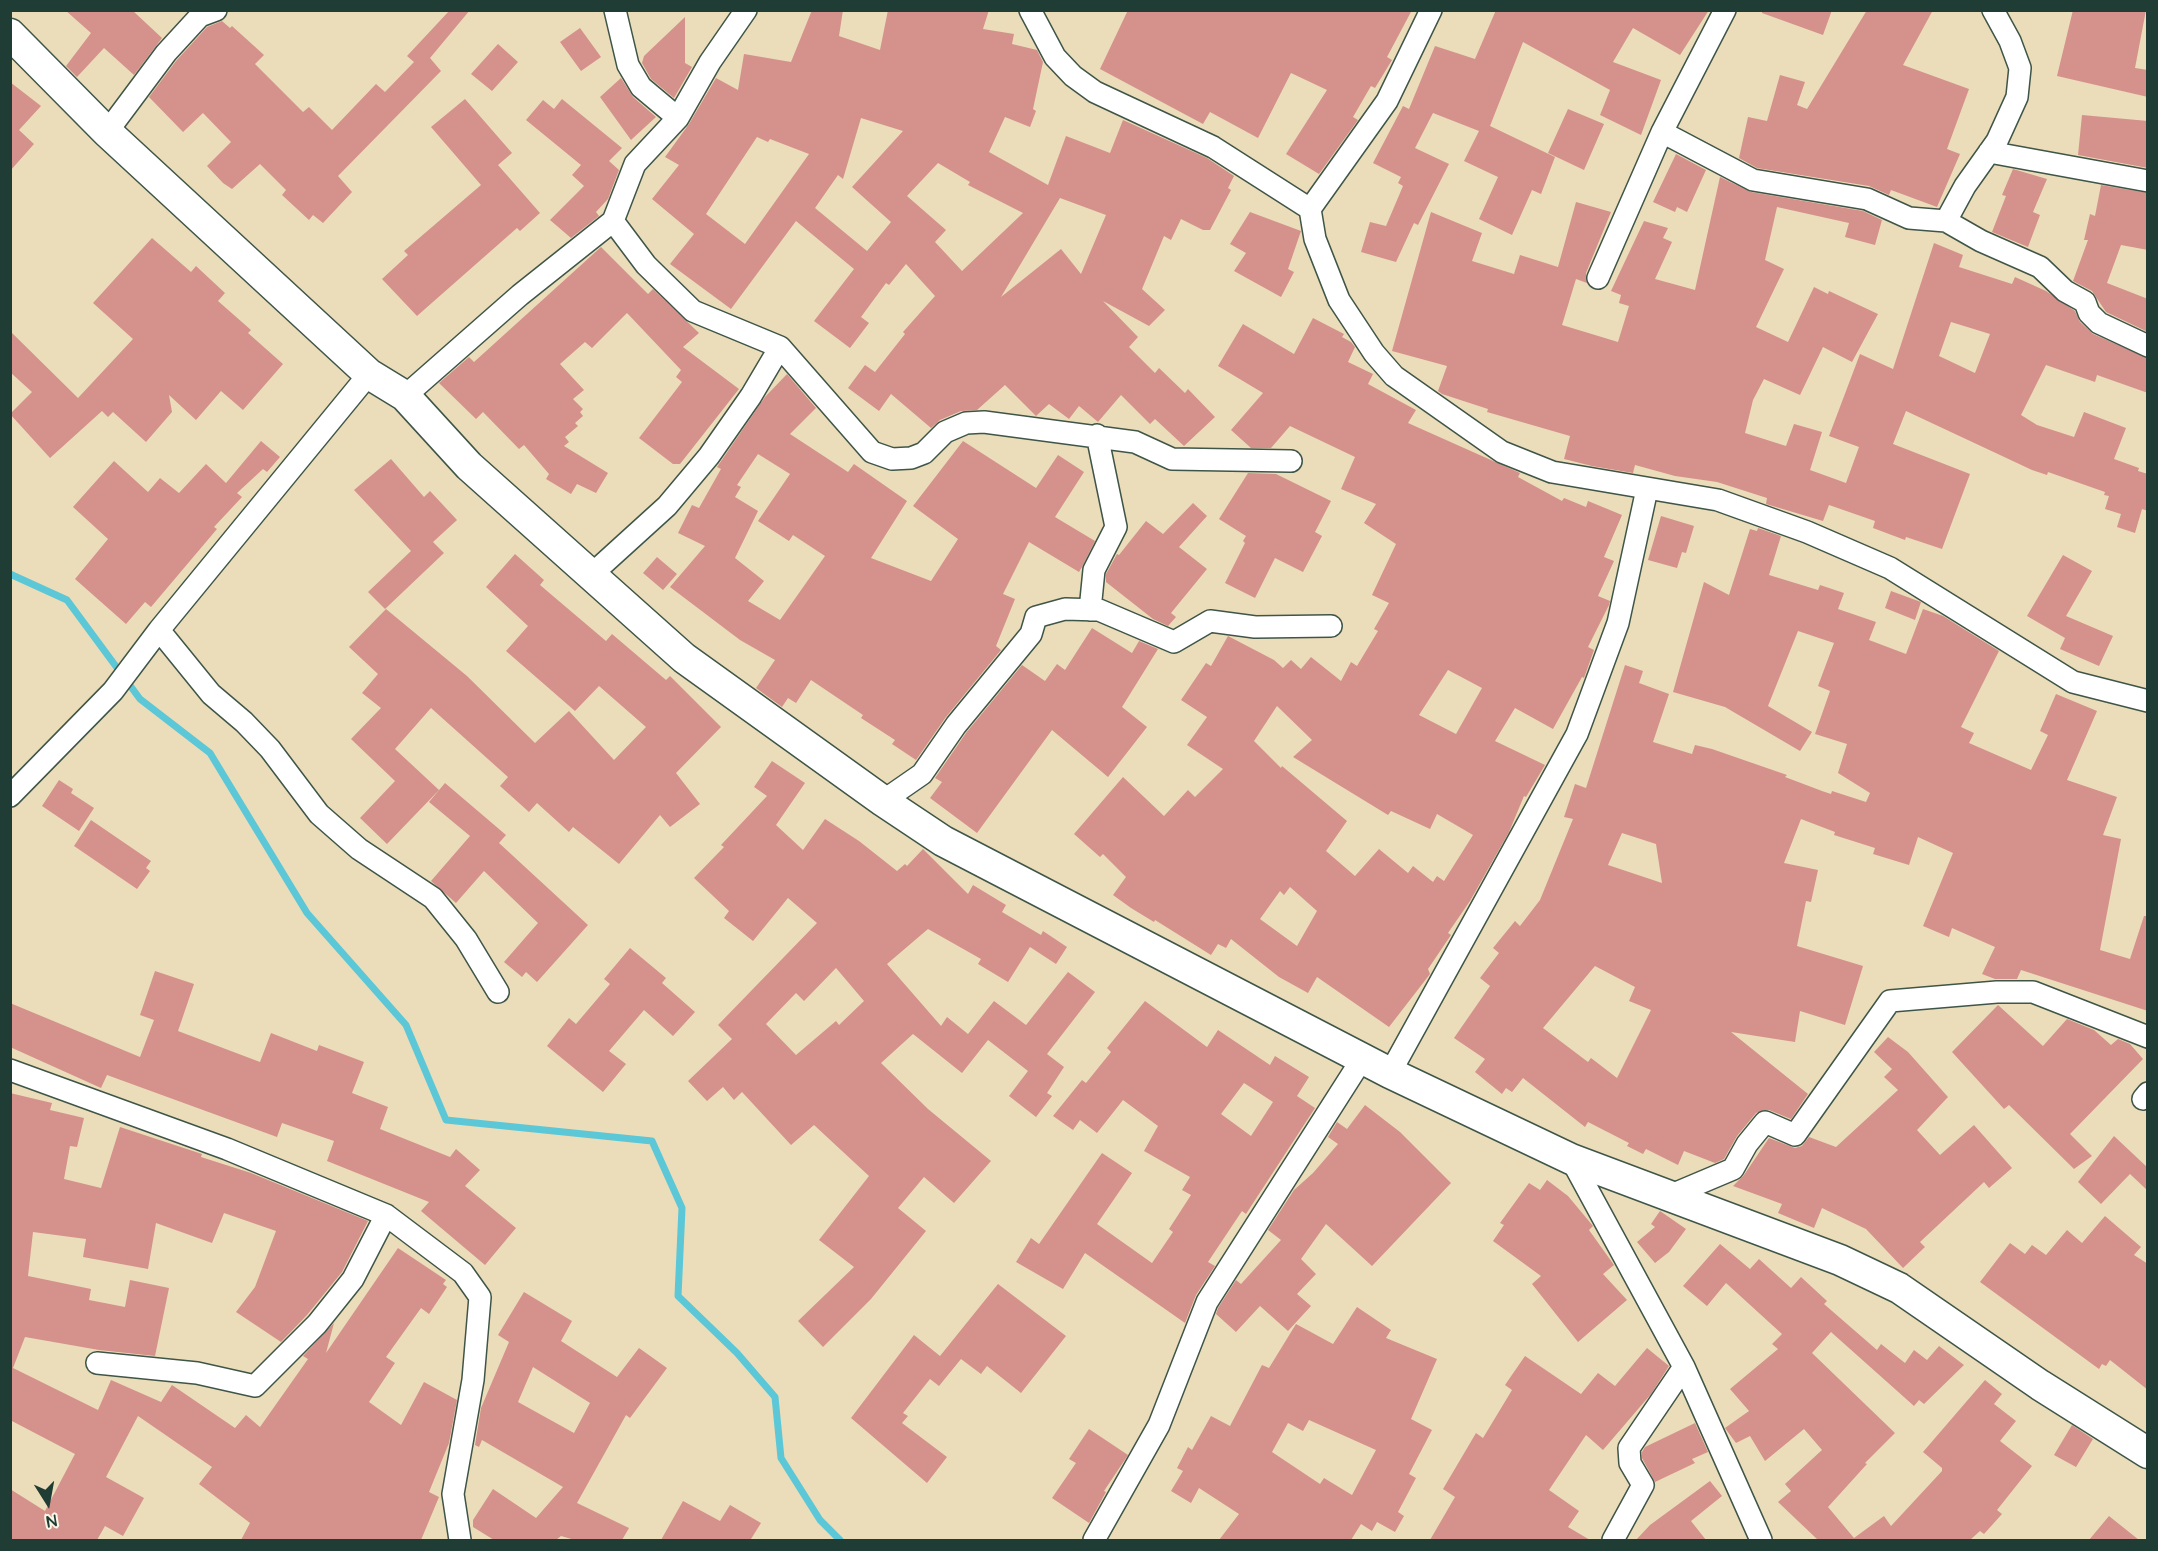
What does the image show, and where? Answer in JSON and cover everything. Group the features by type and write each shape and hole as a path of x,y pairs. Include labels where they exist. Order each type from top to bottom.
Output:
{"street":[{"path":"107,132 166,53 200,16 216,10"},
{"path":"615,10 628,65 641,87 678,118"},
{"path":"405,396 520,295 613,220 634,164 678,118 710,62 746,10"},
{"path":"1030,10 1055,57 1073,76 1095,92 1213,147 1310,209"},
{"path":"1431,10 1387,100 1310,209 1315,239 1339,300 1374,353 1394,376 1502,452 1552,472 1718,500 1818,537 1890,568 2073,682 2148,701"},
{"path":"1598,278 1662,132 1725,10"},
{"path":"1946,221 1989,152 2017,97 2020,68 2010,41 1994,10"},
{"path":"10,34 107,132 369,374 405,396 469,466 684,658 883,801 944,841 1390,1073 1571,1159 1840,1260 1899,1288 2040,1385 2148,1454"},
{"path":"1662,132 1753,180 1866,199 1909,218 1946,221 1981,241 2040,267 2065,291 2085,302 2092,318 2099,324 2148,346"},
{"path":"1989,152 2148,181"},
{"path":"613,220 646,265 693,311 780,347 872,452 892,459 911,458 924,453 945,432 966,423 995,423 1097,435 1135,442 1172,459 1291,461"},
{"path":"591,575 667,506 702,464 752,396 780,347"},
{"path":"11,796 113,691 159,630 369,374"},
{"path":"1090,610 1094,570 1116,527 1097,435"},
{"path":"1390,1073 1577,734 1618,623 1647,489"},
{"path":"883,801 922,774 956,725 1030,634 1036,617 1065,609 1099,610 1174,642 1210,621 1256,627 1331,626"},
{"path":"159,630 211,694 244,722 270,749 319,814 360,849 433,898 466,939 498,992"},
{"path":"1669,1196 1733,1169 1747,1144 1765,1122 1795,1135 1890,1001 1998,992 2033,992 2148,1037"},
{"path":"1094,1540 1150,1444 1207,1302 1362,1059"},
{"path":"10,1070 227,1149 386,1215 463,1273 480,1297 472,1380 453,1494 460,1540"},
{"path":"1571,1159 1684,1366 1761,1540"},
{"path":"97,1363 197,1373 255,1386 303,1339 353,1279 386,1215"},
{"path":"1613,1540 1643,1485 1630,1464 1629,1448 1684,1366"}],"building":[{"path":"65,10 132,10 162,38 134,75 104,48 77,77 66,66 91,33"},
{"path":"450,10 470,10 430,58 441,71 338,176 352,192 323,223 313,215 309,220 282,195 286,190 260,164 232,189 223,183 207,166 231,142 203,113 183,132 149,97 176,61 207,27 222,21 230,28 232,26 264,55 255,64 303,112 309,107 332,130 376,84 385,92 414,62 407,56"},
{"path":"812,10 843,10 839,36 880,50 888,10 989,10 983,29 1014,34 1012,44 1037,50 1043,62 1033,109 1036,111 1030,127 1005,117 989,152 1048,185 1066,136 1110,153 1123,120 1207,158 1234,176 1228,188 1231,190 1210,230 1203,230 1181,219 1171,240 1164,236 1142,289 1165,310 1149,326 1103,301 1138,337 1129,347 1155,373 1159,368 1185,393 1188,389 1215,417 1184,446 1155,419 1150,424 1121,395 1098,422 1079,406 1069,419 1049,404 1036,416 1005,385 977,410 961,411 940,420 931,428 891,394 879,411 848,388 865,365 875,372 905,334 903,332 935,296 906,264 889,285 886,283 861,317 869,323 850,348 814,321 854,269 796,221 731,309 670,264 694,234 652,199 679,165 665,157 689,124 716,78 738,90 744,54 791,62","holes":["861,118 903,131 852,187 891,222 867,251 815,208 838,175 843,179","757,137 768,142 770,139 809,154 745,244 706,214","938,163 970,182 968,185 1023,213 962,271 935,242 946,230 907,196","1060,198 1106,215 1081,274 1061,249 1001,297"]},
{"path":"1128,10 1412,10 1387,57 1392,60 1375,88 1371,86 1353,117 1358,120 1319,174 1286,154 1327,90 1291,73 1258,138 1210,112 1203,124 1100,69"},
{"path":"1496,10 1709,10 1680,55 1633,28 1613,62 1661,80 1641,135 1600,115 1610,90 1523,42 1490,126 1555,157 1541,194 1532,190 1512,235 1479,219 1498,177 1464,161 1479,131 1433,113 1415,148 1449,164 1418,225 1414,223 1396,262 1361,252 1370,222 1386,226 1403,186 1398,183 1401,177 1373,163 1403,106 1409,109 1435,46 1475,59"},
{"path":"1762,10 1832,10 1823,35 1762,13"},
{"path":"1867,10 1933,10 1903,65 1969,89 1947,149 1960,154 1937,207 1891,190 1889,195 1869,186 1757,168 1739,158 1748,117 1767,121 1780,75 1805,82 1797,105 1807,109"},
{"path":"2073,10 2146,10 2135,68 2148,70 2148,97 2057,76"},
{"path":"685,17 685,63 692,67 674,98 651,79 642,63 644,56"},
{"path":"580,28 601,57 581,71 560,42"},
{"path":"498,44 518,62 492,91 471,74"},
{"path":"621,78 633,97 656,117 631,140 600,97"},
{"path":"10,82 41,106 19,130 34,144 10,171"},
{"path":"465,99 512,153 498,165 540,213 520,231 517,228 417,316 382,279 408,255 404,251 481,185 431,127"},
{"path":"562,99 622,148 609,161 619,170 608,199 596,212 599,216 571,238 550,220 584,186 572,175 581,165 526,120 543,100 554,109"},
{"path":"1568,109 1604,124 1584,170 1548,153"},
{"path":"2082,115 2148,121 2148,168 2078,155"},
{"path":"1676,154 1706,170 1687,212 1677,207 1675,212 1653,202"},
{"path":"2013,169 2047,179 2033,212 2040,215 2028,247 1992,232 2006,196 2002,195"},
{"path":"1720,177 1751,192 1863,211 1882,220 1875,245 1845,237 1849,223 1777,207 1765,260 1784,269 1756,327 1788,342 1814,287 1828,294 1829,291 1878,314 1852,362 1823,347 1800,395 1764,379 1753,400 1745,433 1786,446 1794,424 1822,432 1810,470 1846,483 1859,447 1829,436 1860,354 1893,369 1934,243 1963,255 1959,267 2012,284 2015,277 2046,291 2075,311 2080,322 2093,334 2148,358 2148,393 2097,375 2095,382 2046,365 2021,415 2037,425 2074,437 2084,412 2126,428 2114,459 2139,468 2138,471 2148,474 2148,511 2142,509 2135,533 2117,527 2121,514 2105,509 2109,496 2104,495 2105,492 2048,472 2047,475 2032,470 1906,411 1893,444 1970,474 1942,549 1906,537 1905,540 1873,528 1875,521 1829,505 1823,521 1766,504 1767,498 1717,482 1675,476 1635,465 1633,473 1564,459 1570,436 1487,412 1488,409 1442,394 1438,391 1447,366 1392,351 1431,212 1482,233 1472,261 1514,274 1520,255 1558,267 1576,202 1611,212 1586,273 1587,283 1576,279 1562,325 1618,342 1629,306 1619,303 1621,295 1611,291 1644,221 1668,228 1663,238 1672,242 1655,279 1695,290","holes":["1951,322 1990,334 1975,373 1939,356"]},
{"path":"2101,185 2148,193 2148,250 2121,245 2107,283 2148,299 2148,332 2106,312 2092,291 2073,281 2088,240 2084,240 2090,214 2095,216"},
{"path":"1250,212 1301,231 1288,269 1294,272 1281,297 1234,271 1246,253 1230,244"},
{"path":"152,238 191,272 196,266 225,293 218,301 251,330 248,333 283,364 243,410 221,391 196,420 169,395 172,412 146,442 113,412 108,417 102,411 50,458 10,414 32,392 10,372 10,331 78,398 133,339 93,303"},
{"path":"601,247 648,294 653,289 699,333 683,347 739,389 680,464 673,464 639,438 682,382 676,377 681,370 627,313 592,348 585,342 560,364 584,390 573,399 583,409 580,412 583,416 575,423 578,426 565,437 569,442 564,446 608,473 596,493 577,484 571,494 546,479 549,474 524,445 519,449 483,412 476,419 439,383 469,357 474,362"},
{"path":"1313,318 1344,334 1342,337 1351,342 1355,347 1348,362 1373,374 1368,384 1416,410 1408,423 1520,473 1518,477 1562,501 1564,498 1586,507 1588,501 1622,515 1604,557 1614,561 1598,596 1610,601 1588,647 1594,650 1584,678 1582,677 1553,729 1515,708 1495,741 1545,765 1526,797 1524,796 1509,832 1470,901 1448,933 1451,935 1428,969 1430,974 1389,1027 1317,977 1308,993 1279,977 1231,939 1226,948 1218,944 1211,955 1155,920 1154,922 1131,908 1113,895 1126,877 1103,854 1100,857 1074,834 1123,777 1164,816 1188,790 1195,797 1223,769 1187,745 1207,717 1181,700 1206,663 1211,666 1228,636 1274,660 1283,668 1291,660 1301,669 1311,657 1341,681 1351,662 1357,666 1378,631 1374,629 1389,603 1372,595 1396,544 1364,523 1376,504 1341,489 1355,457 1290,426 1271,448 1251,448 1231,430 1263,393 1218,366 1243,324 1294,354","holes":["1448,670 1482,688 1456,734 1419,715","1277,706 1312,740 1293,757 1388,815 1391,811 1430,829 1437,814 1473,835 1444,881 1437,876 1433,882 1413,866 1408,873 1379,849 1355,876 1326,851 1347,821 1282,766 1281,768 1254,741","1290,887 1317,911 1297,946 1260,919 1280,891 1284,895"]},
{"path":"787,374 816,408 790,434 848,472 854,464 907,501 871,558 931,581 958,539 913,506 963,441 1036,488 1058,455 1084,472 1055,517 1095,541 1082,567 1079,572 1029,542 1003,594 1015,599 996,646 1001,650 946,717 916,760 892,744 895,740 861,718 863,715 811,680 796,703 788,698 782,707 756,688 775,660 740,640 670,587 705,546 678,533 692,505 699,508 721,469 717,467 765,397","holes":["758,454 790,474 758,521 789,541 793,535 825,556 780,620 748,601 764,581 735,558 758,511 735,497 741,487 737,485"]},
{"path":"261,441 280,457 267,472 263,469 237,493 242,497 214,527 217,529 151,607 145,602 126,624 75,579 108,539 73,507 114,461 148,492 160,478 179,493 206,464 226,483"},
{"path":"391,459 424,497 430,491 457,520 433,542 444,553 385,609 368,592 411,551 354,490"},
{"path":"1248,473 1276,474 1331,501 1315,532 1322,536 1303,572 1275,558 1255,598 1225,583 1245,543 1243,541 1246,536 1219,519"},
{"path":"1193,503 1207,516 1179,547 1207,569 1171,613 1176,617 1168,626 1153,619 1106,582 1106,574 1117,554 1119,555 1146,521 1163,534"},
{"path":"1661,516 1694,526 1686,553 1682,552 1677,568 1648,560"},
{"path":"1758,528 1781,536 1769,575 1818,590 1820,585 1844,593 1838,609 1876,622 1869,640 1906,654 1923,609 1943,616 1999,651 1961,727 1974,733 1969,743 2031,770 2048,735 2040,731 2056,694 2097,711 2067,780 2117,797 2103,835 2121,839 2100,950 2130,959 2144,916 2148,916 2148,1011 2021,970 2017,979 1995,979 1982,974 1995,947 1952,928 1949,937 1923,926 1953,853 1918,837 1909,865 1873,854 1875,848 1834,835 1835,832 1801,819 1784,863 1818,870 1811,902 1806,901 1797,946 1863,966 1845,1025 1800,1011 1795,1042 1731,1032 1808,1094 1791,1119 1769,1110 1756,1113 1737,1136 1724,1159 1715,1163 1684,1151 1678,1165 1646,1149 1643,1154 1627,1146 1629,1143 1588,1122 1585,1127 1523,1078 1512,1092 1506,1088 1502,1094 1475,1072 1485,1059 1454,1038 1490,986 1480,978 1499,953 1493,948 1515,921 1520,926 1540,900 1573,819 1564,817 1575,784 1586,788 1625,665 1643,671 1639,683 1669,694 1653,742 1692,754 1695,745 1712,749 1787,775 1785,777 1822,791 1831,794 1832,791 1866,802 1870,793 1838,773 1847,744 1815,734 1830,691 1818,686 1834,643 1798,631 1768,706 1812,732 1800,751 1725,707 1673,692 1704,582 1729,595 1750,529 1757,531","holes":["1622,833 1656,844 1662,883 1608,865","1595,966 1635,987 1629,1001 1651,1010 1617,1078 1591,1058 1588,1062 1543,1028"]},
{"path":"515,554 544,580 540,585 606,641 612,634 666,680 670,676 721,727 676,773 700,804 670,827 660,815 619,864 573,827 569,832 537,803 529,812 500,786 508,777 431,708 395,749 439,790 387,844 360,818 395,781 351,739 381,708 362,693 378,674 349,647 386,609 467,676 535,743 569,711 614,760 646,727 599,686 575,711 506,651 528,626 486,587"},
{"path":"2063,555 2092,571 2066,616 2113,636 2099,666 2060,649 2065,638 2027,616"},
{"path":"657,557 677,574 663,590 643,573"},
{"path":"1891,591 1921,602 1915,620 1885,608"},
{"path":"1092,628 1132,653 1139,641 1158,649 1122,707 1147,727 1108,777 1052,730 977,833 930,798 942,782 935,778 966,733 1022,665 1045,681 1057,664 1065,670"},
{"path":"772,761 805,783 776,825 803,850 825,819 859,841 897,871 905,864 907,866 923,849 968,894 973,885 1006,905 1002,912 1041,935 1043,931 1067,947 1056,964 1030,947 1008,982 978,964 981,959 928,929 887,964 941,1026 947,1017 968,1034 994,1001 1026,1025 1068,972 1095,992 1047,1054 1064,1067 1047,1093 1052,1096 1036,1117 1009,1096 1028,1071 988,1040 962,1073 913,1034 881,1063 928,1109 991,1161 954,1203 924,1177 898,1208 926,1231 871,1299 823,1347 798,1321 854,1267 819,1240 869,1176 814,1125 791,1145 742,1092 734,1100 723,1087 707,1101 688,1081 732,1039 718,1025 817,923 788,898 753,941 724,918 729,911 694,878 767,796 754,787","holes":["836,968 864,1001 839,1025 836,1021 796,1055 766,1024 796,993 804,1001"]},
{"path":"59,780 73,789 71,793 94,808 79,831 42,806"},
{"path":"445,783 506,835 499,843 588,925 537,982 526,972 522,977 504,962 538,923 484,871 456,903 431,881 470,836 429,802"},
{"path":"91,820 151,861 146,868 150,871 137,889 74,846"},
{"path":"630,948 666,978 662,983 695,1012 673,1036 644,1010 609,1051 626,1064 603,1092 547,1046 569,1018 576,1024 610,984 604,979"},
{"path":"155,971 194,984 178,1031 260,1062 271,1033 317,1051 319,1045 364,1062 352,1093 388,1107 380,1129 450,1157 456,1149 480,1170 465,1186 516,1228 485,1265 421,1211 429,1202 327,1161 334,1141 282,1123 277,1137 107,1075 101,1088 10,1047 10,1003 140,1057 154,1020 140,1015"},
{"path":"1145,1001 1207,1047 1218,1030 1270,1065 1275,1056 1309,1077 1297,1096 1315,1108 1246,1214 1242,1211 1208,1262 1215,1266 1196,1295 1185,1323 1085,1253 1063,1289 1016,1262 1031,1238 1039,1244 1102,1153 1132,1173 1097,1224 1152,1263 1173,1232 1169,1229 1191,1195 1182,1190 1190,1177 1144,1151 1158,1126 1123,1100 1097,1133 1080,1120 1073,1130 1053,1116 1082,1080 1086,1083 1111,1052 1107,1048","holes":["1244,1083 1273,1102 1251,1136 1221,1114"]},
{"path":"1998,1005 2043,1046 2067,1019 2094,1030 2111,1045 2118,1039 2130,1044 2143,1059 2070,1134 2092,1156 2074,1169 2009,1105 2004,1109 1952,1052"},
{"path":"1888,1037 1908,1052 1948,1097 1917,1130 1940,1155 1974,1125 2012,1168 1989,1188 1984,1182 1920,1242 1925,1247 1903,1268 1866,1229 1822,1208 1814,1228 1778,1213 1782,1204 1733,1186 1744,1175 1769,1138 1795,1148 1802,1146 1809,1137 1836,1147 1898,1090 1884,1077 1892,1069 1874,1052"},
{"path":"10,1093 52,1103 50,1110 84,1118 77,1147 70,1146 64,1179 101,1188 120,1127 202,1154 201,1157 251,1173 368,1221 342,1272 307,1315 281,1342 236,1312 255,1287 276,1231 224,1213 212,1243 156,1223 148,1269 83,1257 86,1239 33,1232 28,1276 91,1289 89,1300 125,1307 130,1280 169,1288 155,1356 99,1350 25,1337 13,1368 98,1410 111,1380 161,1402 172,1385 235,1428 246,1415 260,1427 308,1359 303,1356 334,1323 326,1353 398,1248 446,1280 443,1284 447,1287 429,1314 421,1308 386,1357 395,1363 369,1402 401,1425 424,1382 457,1400 449,1443 429,1492 439,1497 421,1540 241,1540 250,1523 199,1484 212,1467 138,1416 106,1477 144,1498 123,1536 105,1526 97,1540 10,1540 10,1489 45,1511 75,1454 10,1420"},
{"path":"1365,1105 1400,1132 1451,1183 1372,1266 1326,1224 1301,1259 1316,1274 1297,1294 1311,1306 1288,1331 1260,1306 1236,1332 1216,1314 1218,1308 1236,1280 1241,1284 1281,1240 1268,1230 1294,1190 1313,1173 1338,1144 1328,1137 1337,1122 1347,1129"},
{"path":"2114,1136 2148,1168 2148,1191 2130,1174 2101,1204 2078,1182"},
{"path":"1547,1180 1568,1196 1593,1226 1589,1230 1614,1265 1603,1274 1627,1300 1578,1342 1532,1284 1541,1276 1493,1241 1504,1225 1500,1223 1529,1183 1540,1190"},
{"path":"1660,1211 1686,1229 1669,1252 1655,1263 1637,1242 1655,1227 1651,1224"},
{"path":"2105,1216 2141,1247 2134,1255 2148,1264 2148,1390 2110,1360 2106,1366 2102,1364 2099,1369 1980,1282 2010,1243 2025,1254 2032,1245 2046,1255 2067,1230 2082,1243"},
{"path":"1720,1244 1750,1269 1759,1259 1791,1288 1801,1277 1827,1301 1824,1304 1877,1350 1881,1344 1905,1363 1914,1350 1927,1360 1939,1346 1964,1365 1924,1404 1919,1400 1914,1406 1831,1332 1812,1353 1895,1433 1865,1463 1867,1464 1828,1507 1854,1538 1884,1516 1891,1526 1942,1471 1942,1468 1923,1452 1985,1380 2002,1394 1994,1404 2016,1421 2000,1441 2032,1466 1997,1510 2002,1514 1984,1534 1980,1531 1970,1540 1818,1540 1778,1502 1791,1491 1785,1484 1822,1450 1804,1429 1765,1461 1750,1436 1736,1443 1725,1428 1749,1411 1730,1389 1778,1349 1772,1344 1782,1334 1726,1283 1707,1306 1683,1286"},
{"path":"998,1284 1066,1336 1021,1393 987,1366 981,1374 961,1359 939,1386 930,1379 903,1413 908,1416 902,1423 947,1457 927,1483 851,1418 914,1335 940,1356"},
{"path":"524,1292 572,1321 561,1341 617,1377 639,1348 667,1368 630,1418 626,1415 577,1503 629,1528 622,1540 575,1540 561,1536 556,1540 494,1540 473,1527 473,1520 493,1489 536,1518 563,1487 482,1440 479,1447 475,1445 481,1408 509,1342 498,1335","holes":["533,1367 590,1403 574,1433 518,1402"]},
{"path":"1357,1307 1391,1330 1386,1338 1437,1359 1411,1419 1432,1430 1409,1474 1416,1478 1398,1512 1404,1516 1395,1532 1377,1522 1372,1531 1361,1524 1351,1540 1219,1540 1239,1514 1199,1488 1191,1503 1171,1491 1183,1471 1177,1468 1188,1447 1192,1450 1211,1416 1230,1426 1262,1365 1269,1368 1296,1324 1333,1344","holes":["1309,1420 1376,1450 1352,1495 1324,1478 1320,1484 1272,1452 1288,1423 1303,1431"]},
{"path":"1647,1348 1669,1366 1651,1394 1603,1450 1586,1435 1549,1490 1579,1511 1568,1527 1590,1540 1430,1540 1455,1497 1443,1489 1476,1433 1483,1438 1512,1390 1505,1385 1525,1356 1581,1394 1598,1373 1615,1386"},
{"path":"1695,1423 1708,1452 1692,1459 1695,1463 1655,1482 1642,1458 1645,1447"},
{"path":"2072,1425 2093,1439 2076,1467 2054,1455"},
{"path":"1089,1429 1128,1455 1104,1491 1106,1492 1089,1523 1052,1498 1076,1463 1069,1459"},
{"path":"1710,1481 1722,1496 1691,1521 1706,1540 1636,1540 1650,1525"},
{"path":"683,1501 720,1521 730,1505 761,1523 751,1539 754,1540 661,1540"},
{"path":"2109,1516 2139,1540 2089,1540"}],"waterway":[{"path":"10,574 67,600 140,699 210,753 307,913 406,1025 446,1120 652,1141 682,1208 678,1296 737,1353 775,1397 781,1458 820,1520 840,1540"}]}
